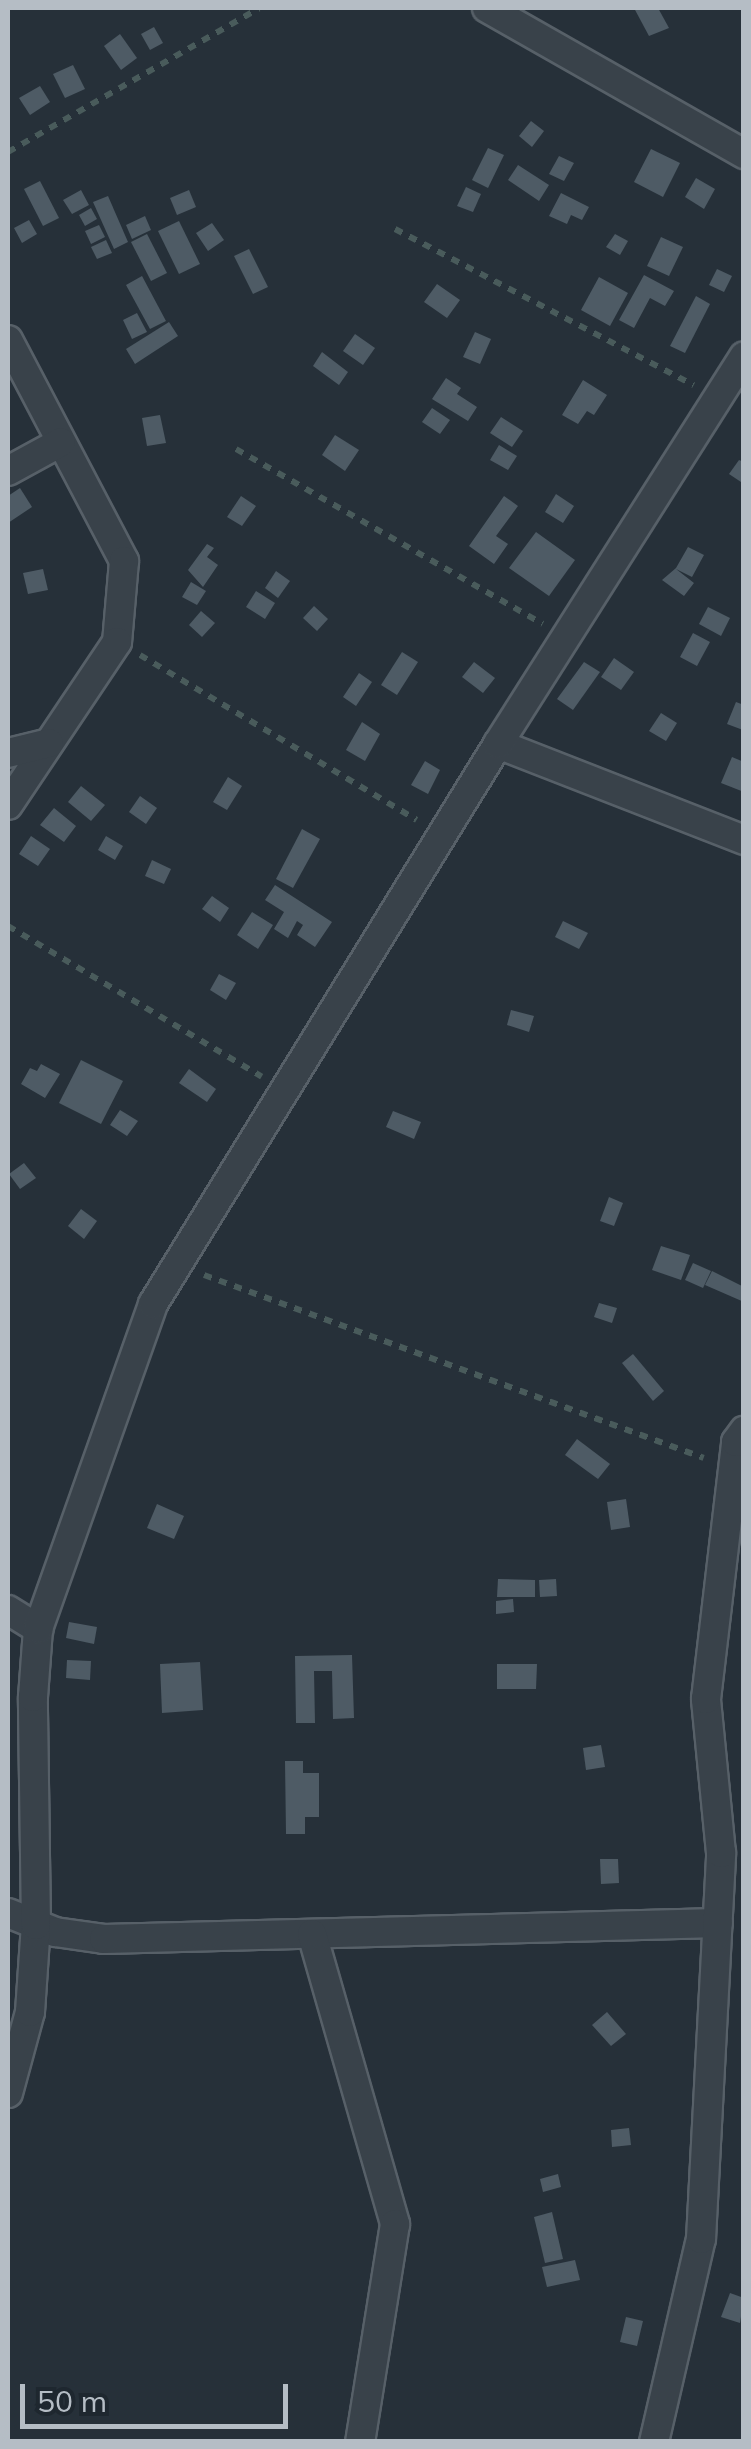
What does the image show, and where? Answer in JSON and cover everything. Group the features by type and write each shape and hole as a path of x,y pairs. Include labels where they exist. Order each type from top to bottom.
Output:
{"street":[{"path":"487,8 744,154"},
{"path":"8,340 124,561 117,642 8,804"},
{"path":"8,2093 30,2012 36,1925 32,1696 38,1629 153,1304 498,744 744,356"},
{"path":"8,471 62,442"},
{"path":"8,753 49,743"},
{"path":"498,744 744,840"},
{"path":"654,2442 702,2238 718,1924 732,1854 706,1698 736,1442 744,1431"},
{"path":"8,1610 38,1629"},
{"path":"8,1913 36,1925 104,1939 718,1924"},
{"path":"312,1934 395,2224 360,2442"}],"path":[{"path":"8,152 260,8"},
{"path":"395,229 717,398"},
{"path":"236,449 566,637"},
{"path":"117,642 442,834"},
{"path":"8,926 284,1091"},
{"path":"177,1265 733,1468"}],"building":[{"path":"634,8 658,8 669,28 649,36"},
{"path":"154,27 163,43 150,50 141,34"},
{"path":"120,34 137,58 121,70 104,46"},
{"path":"73,65 85,89 65,98 53,74"},
{"path":"40,86 50,102 30,115 19,98"},
{"path":"531,121 544,131 532,147 519,136"},
{"path":"488,148 504,155 488,188 472,180"},
{"path":"651,149 680,163 663,197 634,182"},
{"path":"559,156 574,163 564,181 549,174"},
{"path":"518,165 549,185 539,201 508,180"},
{"path":"696,178 715,189 704,209 685,197"},
{"path":"40,181 59,218 43,226 24,189"},
{"path":"466,187 481,194 473,212 457,206"},
{"path":"81,190 89,205 72,214 63,200"},
{"path":"189,190 196,207 177,215 170,198"},
{"path":"561,193 589,207 582,220 571,215 567,224 549,216"},
{"path":"108,196 128,242 114,249 93,202"},
{"path":"91,208 97,219 85,226 79,215"},
{"path":"145,216 151,230 132,239 126,225"},
{"path":"29,220 37,234 22,243 14,228"},
{"path":"179,221 200,264 179,274 158,231"},
{"path":"212,223 224,240 208,251 196,233"},
{"path":"99,225 105,237 91,244 85,231"},
{"path":"147,234 167,273 151,281 131,242"},
{"path":"615,234 628,241 620,255 606,247"},
{"path":"661,237 683,247 669,276 647,266"},
{"path":"106,240 112,253 97,259 91,247"},
{"path":"249,249 268,287 253,294 234,256"},
{"path":"717,269 732,276 724,292 709,285"},
{"path":"644,275 674,291 665,306 650,298 634,328 619,320"},
{"path":"142,276 166,321 150,329 126,285"},
{"path":"599,277 628,293 610,326 581,310"},
{"path":"437,284 460,300 447,318 424,302"},
{"path":"696,296 710,304 685,353 670,346"},
{"path":"137,313 147,332 132,339 123,320"},
{"path":"169,322 178,336 135,364 126,349"},
{"path":"475,332 491,339 480,364 463,357"},
{"path":"355,334 375,348 363,365 343,351"},
{"path":"322,352 348,372 339,385 313,366"},
{"path":"446,378 461,388 457,394 477,407 468,421 432,399"},
{"path":"583,380 607,395 594,415 587,411 578,424 562,415"},
{"path":"432,408 450,420 440,434 422,422"},
{"path":"160,415 166,443 147,446 142,418"},
{"path":"501,417 523,431 512,447 490,433"},
{"path":"335,435 359,450 345,471 322,455"},
{"path":"499,445 517,456 508,470 490,460"},
{"path":"739,460 744,462 744,484 729,474"},
{"path":"20,488 32,507 8,523 8,496"},
{"path":"556,494 574,506 563,523 545,512"},
{"path":"241,496 256,506 242,526 227,517"},
{"path":"504,496 518,506 496,536 508,544 494,564 469,546"},
{"path":"536,532 575,560 549,596 509,568"},
{"path":"207,544 214,548 207,557 218,565 203,587 188,570"},
{"path":"688,547 704,555 692,577 676,569 694,583 684,596 662,580 676,568"},
{"path":"43,569 48,590 28,594 23,573"},
{"path":"276,571 290,581 278,598 265,588"},
{"path":"191,582 206,591 197,605 182,597"},
{"path":"256,591 275,603 265,619 246,607"},
{"path":"314,606 328,619 317,631 303,618"},
{"path":"708,607 730,618 721,636 699,624"},
{"path":"201,611 215,623 202,637 189,625"},
{"path":"693,633 710,642 697,666 680,657"},
{"path":"402,652 418,662 397,695 381,685"},
{"path":"614,658 634,672 621,690 601,677"},
{"path":"474,662 495,678 483,693 462,677"},
{"path":"584,662 600,672 573,710 557,699"},
{"path":"359,673 372,682 356,706 343,697"},
{"path":"736,702 744,705 743,730 727,724"},
{"path":"661,713 677,723 666,741 649,731"},
{"path":"362,722 380,734 365,761 346,750"},
{"path":"732,757 744,762 744,792 721,783"},
{"path":"425,761 440,770 428,794 411,785"},
{"path":"228,777 242,786 227,810 213,802"},
{"path":"81,786 105,805 91,821 68,802"},
{"path":"140,796 157,808 146,824 129,812"},
{"path":"54,808 76,826 64,842 40,825"},
{"path":"302,829 320,839 293,888 276,879"},
{"path":"31,836 50,849 38,866 19,854"},
{"path":"106,836 123,846 115,860 98,850"},
{"path":"152,860 171,869 164,884 145,876"},
{"path":"275,885 332,922 315,947 297,935 303,925 297,921 288,938 274,929 284,912 265,900"},
{"path":"212,896 229,908 220,922 202,909"},
{"path":"252,912 273,925 258,949 237,935"},
{"path":"563,921 588,933 579,949 555,937"},
{"path":"219,974 236,983 226,1000 210,990"},
{"path":"511,1010 534,1016 529,1032 507,1025"},
{"path":"81,1060 123,1081 101,1124 59,1103"},
{"path":"41,1064 60,1074 45,1098 21,1084 30,1068 37,1071"},
{"path":"189,1069 216,1089 207,1102 179,1083"},
{"path":"120,1110 138,1121 127,1136 110,1125"},
{"path":"393,1111 421,1122 414,1139 386,1127"},
{"path":"24,1163 36,1178 20,1189 9,1174"},
{"path":"609,1197 623,1203 614,1226 600,1221"},
{"path":"81,1209 97,1221 84,1239 68,1226"},
{"path":"661,1246 690,1255 681,1280 652,1270"},
{"path":"693,1263 711,1271 703,1288 685,1280"},
{"path":"712,1271 744,1287 744,1302 705,1285"},
{"path":"599,1303 617,1308 612,1323 594,1317"},
{"path":"633,1354 664,1391 653,1401 622,1363"},
{"path":"577,1439 610,1464 598,1479 565,1455"},
{"path":"626,1499 630,1527 611,1530 607,1502"},
{"path":"157,1504 184,1516 174,1539 147,1528"},
{"path":"498,1579 535,1580 535,1597 497,1597"},
{"path":"556,1579 557,1596 540,1597 539,1580"},
{"path":"513,1599 514,1612 496,1614 496,1601"},
{"path":"69,1622 97,1627 94,1644 66,1638"},
{"path":"352,1655 354,1718 333,1719 332,1671 314,1671 315,1723 296,1723 295,1656"},
{"path":"67,1660 91,1661 90,1680 66,1678"},
{"path":"200,1662 203,1710 162,1713 160,1664"},
{"path":"497,1664 537,1664 536,1689 497,1689"},
{"path":"601,1745 605,1767 586,1770 583,1748"},
{"path":"285,1761 303,1761 303,1773 319,1773 319,1817 305,1817 305,1834 286,1834"},
{"path":"600,1859 618,1859 619,1883 601,1884"},
{"path":"607,2012 626,2034 611,2046 592,2025"},
{"path":"629,2128 631,2145 612,2147 611,2130"},
{"path":"558,2174 561,2187 543,2192 540,2179"},
{"path":"552,2212 563,2259 545,2263 534,2217"},
{"path":"575,2260 580,2280 547,2287 542,2267"},
{"path":"730,2293 744,2298 740,2323 721,2317"},
{"path":"626,2317 643,2321 637,2346 620,2342"}]}
